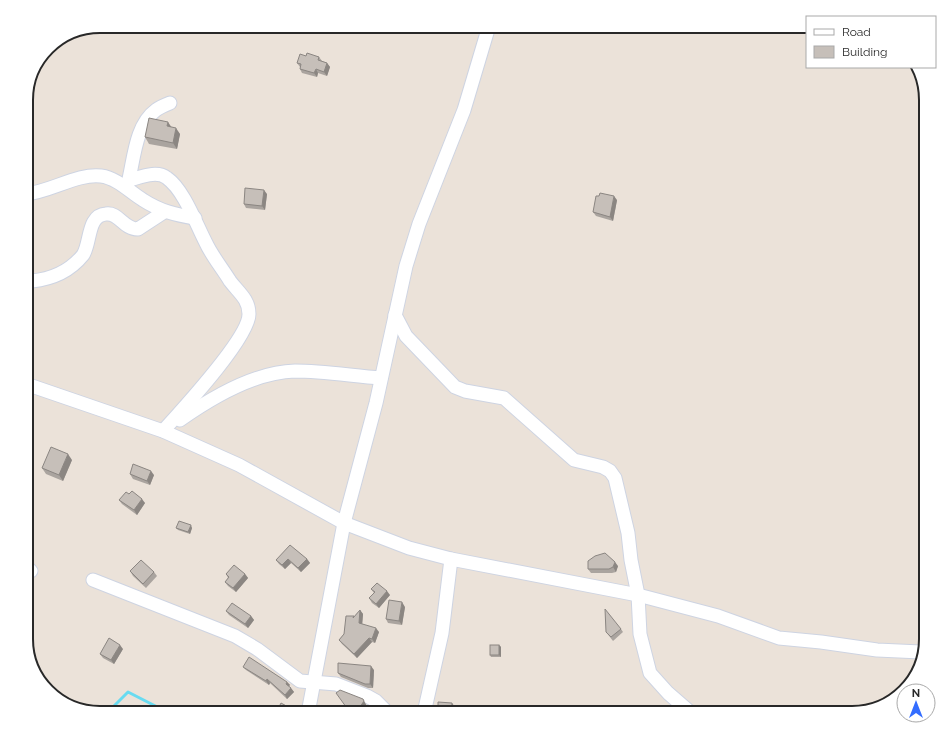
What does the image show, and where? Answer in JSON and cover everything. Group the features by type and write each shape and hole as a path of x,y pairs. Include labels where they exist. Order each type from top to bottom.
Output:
{"street":[{"path":"309,706 344,523 381,378 412,246 464,110 488,33"},
{"path":"128,184 143,126 150,115 157,109 170,103"},
{"path":"128,184 151,174 160,174 167,177 174,184 195,218 215,259 242,294 247,303 249,315 244,328 233,346 210,378 163,431"},
{"path":"33,193 48,190 90,176 100,176 128,184 164,212 195,218"},
{"path":"33,281 44,280 62,273 82,255 89,242 92,227 99,216 106,214 113,215 127,227 138,229 164,212"},
{"path":"395,315 406,336 455,387 465,392 504,398 574,460 603,467 610,471 615,478 628,533 631,560 638,595 640,634 650,673 668,693 683,706"},
{"path":"163,431 198,407 238,386 277,374 294,371 381,378"},
{"path":"33,386 163,431 239,465 344,523 409,548 452,559 638,595 718,616 779,638 877,650 918,652"},
{"path":"426,706 442,633 452,559"},
{"path":"93,580 234,636 257,649 298,679 314,683 332,683 367,696 381,706"}],"building":[{"path":"307,53 319,57 318,60 327,63 324,72 316,69 314,73 300,69 301,64 297,63 300,54 306,56"},
{"path":"149,118 168,122 167,126 176,128 173,143 145,137"},
{"path":"245,188 264,190 262,206 244,204"},
{"path":"600,193 614,196 610,217 593,212 596,196 599,196"},
{"path":"51,447 68,454 59,475 42,468"},
{"path":"133,464 151,471 147,481 130,474"},
{"path":"132,491 142,499 134,510 119,500 126,492 129,494"},
{"path":"179,521 191,525 188,532 176,528"},
{"path":"290,545 307,559 298,568 288,559 282,565 276,560"},
{"path":"605,553 615,562 613,567 609,569 588,569 588,561 595,556"},
{"path":"141,560 154,572 143,584 130,571"},
{"path":"234,565 245,574 233,588 225,582 229,577 226,574"},
{"path":"377,583 387,591 376,604 369,598 375,592 371,589"},
{"path":"389,600 402,602 399,621 386,619"},
{"path":"232,603 251,616 245,624 226,611"},
{"path":"605,609 621,629 611,637 606,632"},
{"path":"360,610 359,623 376,628 372,639 369,638 354,654 339,640 344,634 346,616 354,616 353,618"},
{"path":"109,638 120,645 111,660 100,654"},
{"path":"490,645 499,645 499,655 490,655"},
{"path":"249,657 287,682 286,684 291,688 285,695 267,679 266,681 243,667"},
{"path":"338,663 371,666 370,684 365,684 338,673"},
{"path":"340,690 363,699 364,701 361,706 345,706 336,693"},
{"path":"438,702 452,703 452,706 438,706"},
{"path":"281,703 286,706 280,706"}],"waterway":[{"path":"114,706 128,692 155,706"}]}
